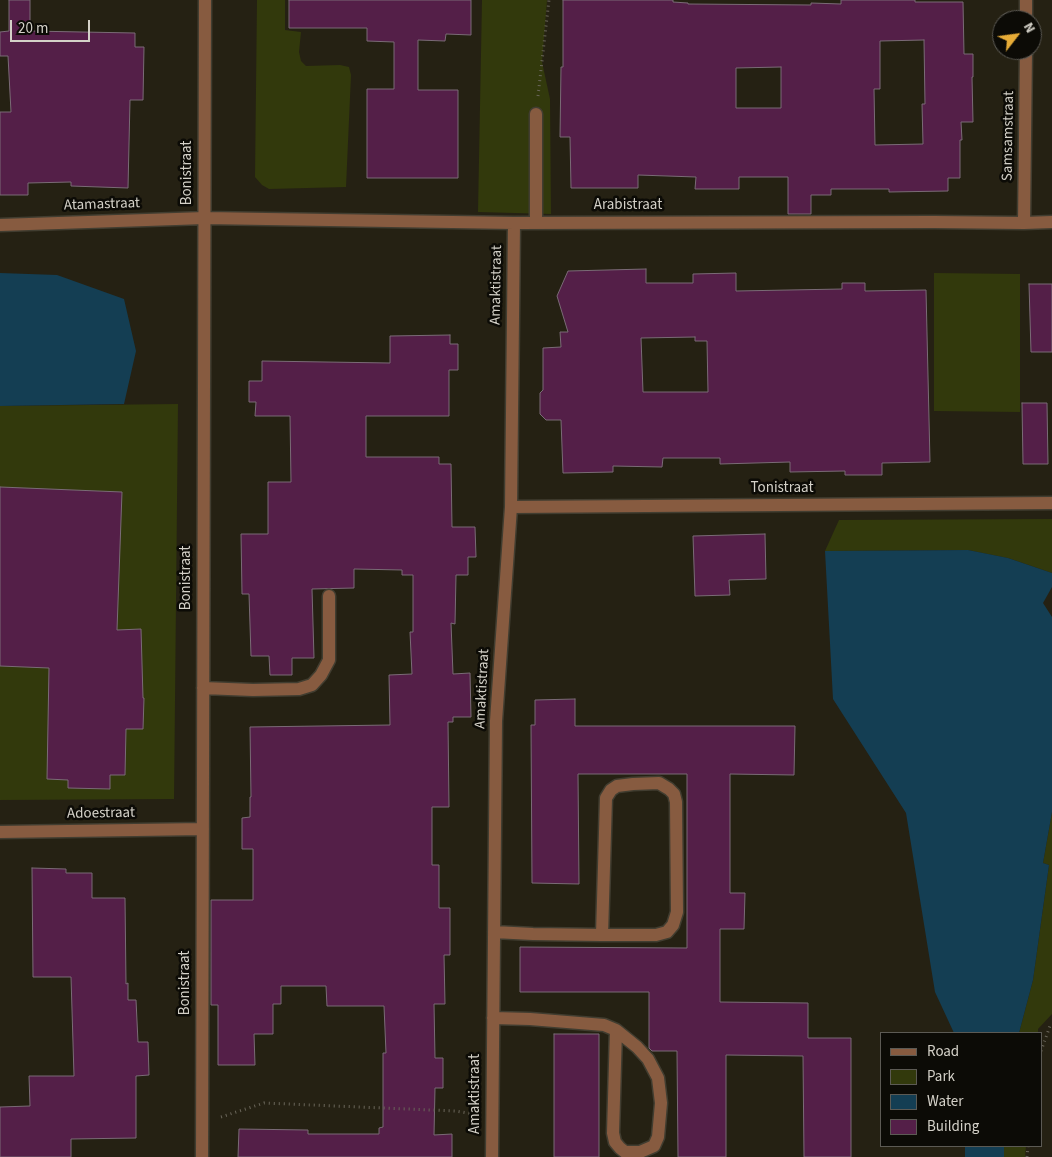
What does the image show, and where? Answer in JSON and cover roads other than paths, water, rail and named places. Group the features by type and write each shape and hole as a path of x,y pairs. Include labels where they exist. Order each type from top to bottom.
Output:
{"street":[{"name":"Bonistraat","path":"202,1157 205,0"},
{"name":"Samsamstraat","path":"1024,223 1026,60"},
{"path":"536,114 536,223"},
{"name":"Arabistraat","path":"204,218 514,223 1052,222"},
{"name":"Atamastraat","path":"0,225 204,218"},
{"name":"Amaktistraat","path":"492,1157 496,721 511,507 514,223"},
{"name":"Tonistraat","path":"511,507 1052,504"},
{"path":"203,688 299,689 312,685 330,660 329,596"},
{"path":"494,932 602,935 656,935 667,932 673,925 677,912 676,802 674,794 659,783 617,786 611,790 606,798 602,935"},
{"name":"Adoestraat","path":"0,832 203,829"},
{"path":"493,1018 604,1025 616,1030 637,1047 648,1059 658,1078 661,1103 658,1137 654,1146 640,1152 625,1152 615,1142 613,1133 616,1030"}],"water":[{"path":"0,273 57,275 124,299 136,351 124,404 0,406"},
{"path":"968,550 1008,558 1052,573 1052,587 1043,603 1052,617 1052,812 1043,863 1049,865 1033,980 1019,1032 954,1032 935,992 906,813 833,699 825,551"},
{"path":"965,1147 1004,1147 1004,1157 965,1157"}]}
